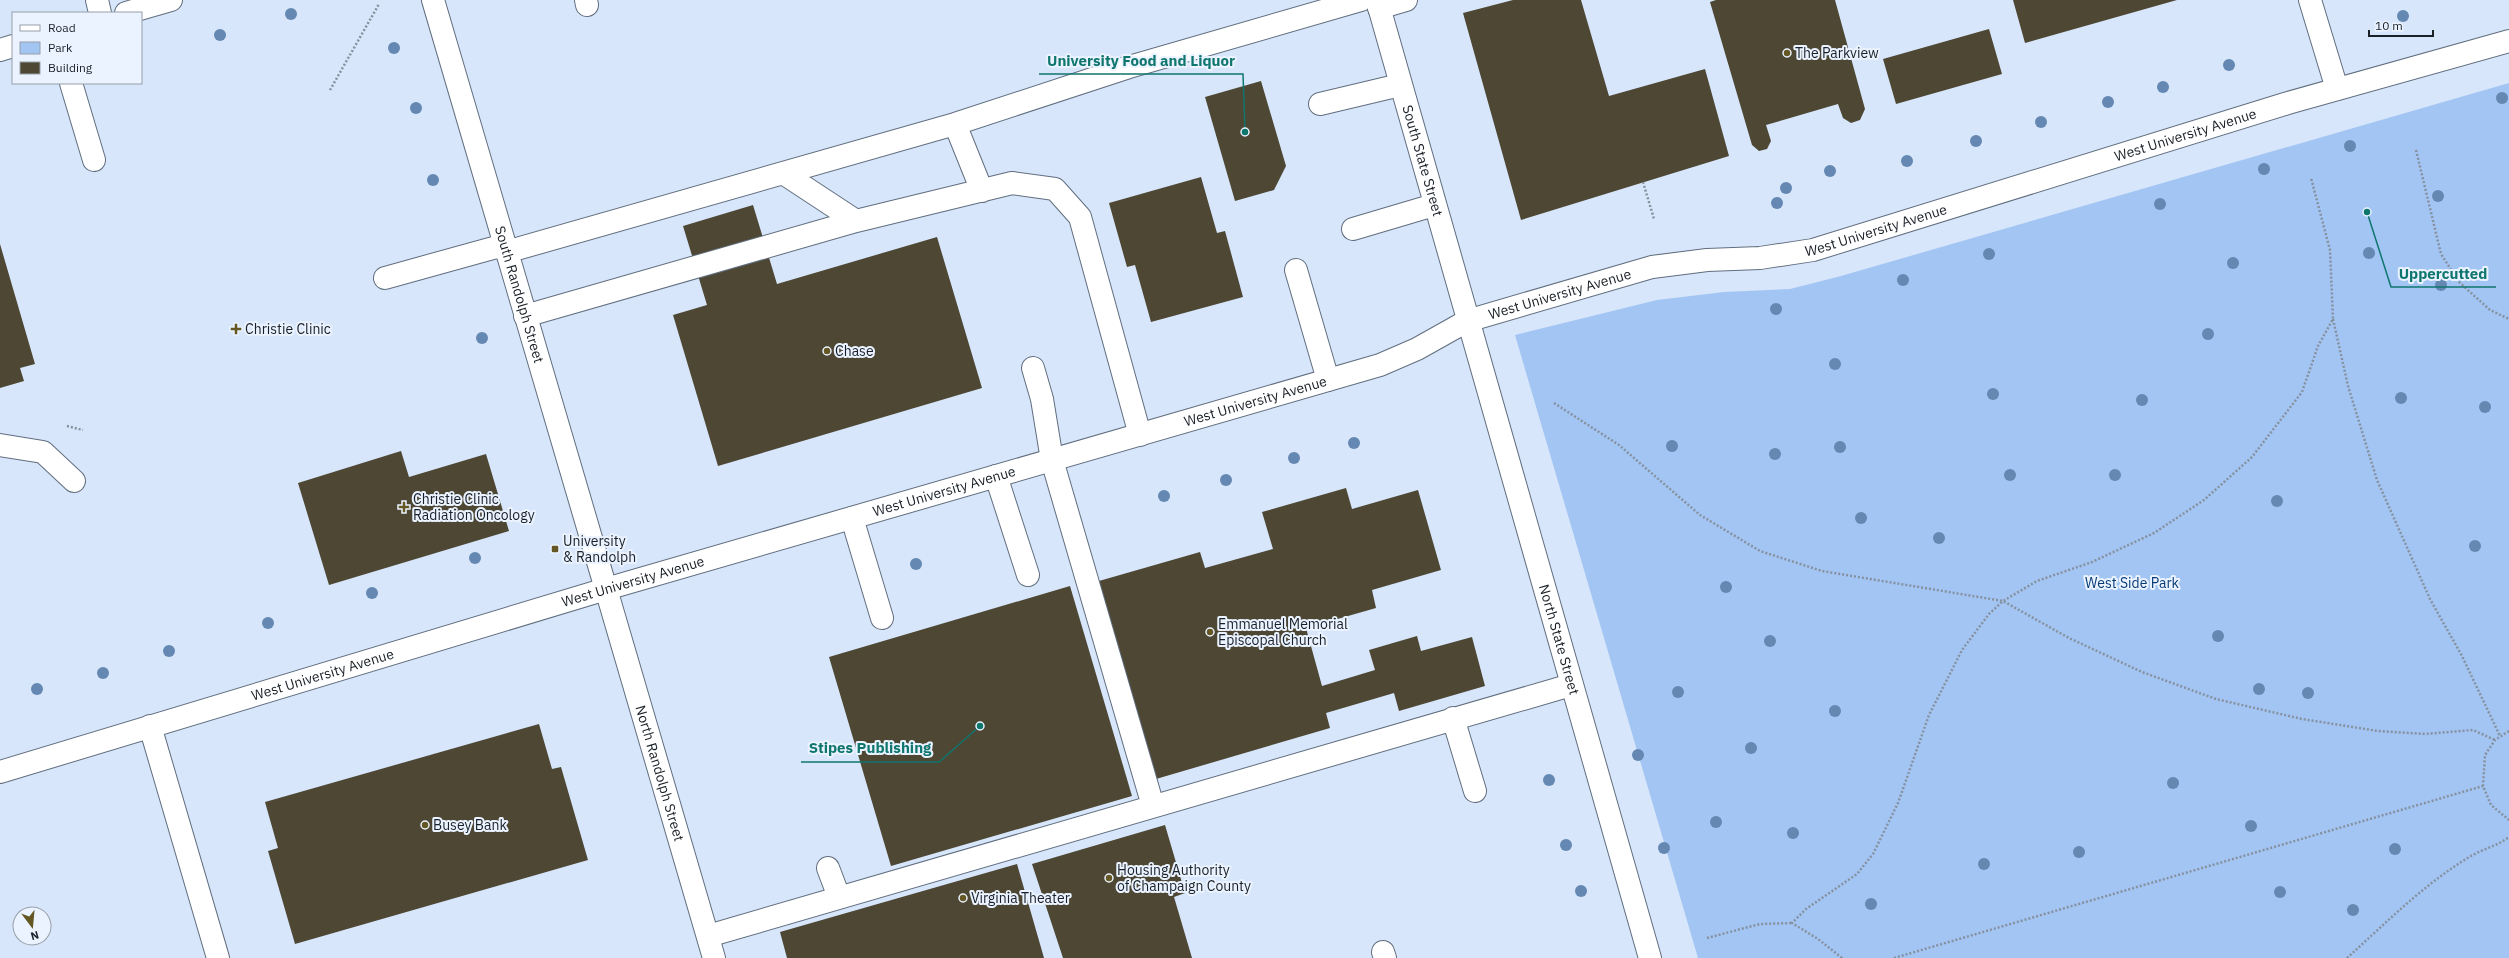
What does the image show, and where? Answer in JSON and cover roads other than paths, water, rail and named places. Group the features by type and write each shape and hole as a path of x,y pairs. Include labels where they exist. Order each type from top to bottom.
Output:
{"main road":[{"path":"96,0 100,12"},
{"path":"129,12 171,0"},
{"name":"South Randolph Street","path":"432,0 606,589"},
{"path":"385,278 505,249 783,173 955,124 1129,67 1372,3 1406,0"},
{"path":"2310,0 2336,89"},
{"name":"South State Street","path":"1372,3 1400,84 1467,321"},
{"name":"West University Avenue","path":"0,772 606,589 1380,365 1417,349 1467,321 1652,267 1707,260 1760,258 1813,250 2336,89 2509,41"},
{"path":"0,50 12,46"},
{"path":"71,84 94,160"},
{"path":"1320,104 1400,84"},
{"path":"955,124 982,191"},
{"path":"783,173 856,221"},
{"path":"525,316 856,221 1012,183 1055,189 1080,217 1140,435"},
{"path":"1353,229 1434,205"},
{"path":"1296,270 1328,380"},
{"name":"North State Street","path":"1467,321 1650,958"},
{"path":"1034,368 1042,399 1052,460 1153,806"},
{"path":"0,445 43,452 74,481"},
{"path":"996,476 1028,575"},
{"path":"852,518 882,618"},
{"name":"North Randolph Street","path":"606,589 714,958"},
{"path":"708,936 1453,718 1571,685"},
{"path":"1453,718 1475,791"},
{"path":"150,726 218,958"},
{"path":"828,868 839,898"}],"place":[{"name":"The Parkview","path":"1787,53"},
{"name":"University Food and Liquor","path":"1245,132"},
{"name":"Uppercutted","path":"2367,212"},
{"name":"Christie Clinic","path":"236,329"},
{"name":"Chase","path":"827,351"},
{"name":"Christie Clinic Radiation Oncology","path":"404,507"},
{"name":"University & Randolph","path":"555,549"},
{"name":"Emmanuel Memorial Episcopal Church","path":"1210,632"},
{"name":"Stipes Publishing","path":"980,726"},
{"name":"Busey Bank","path":"425,825"},
{"name":"Housing Authority of Champaign County","path":"1109,878"},
{"name":"Virginia Theater","path":"963,898"}],"park label":[{"name":"West Side Park","path":"2132,583"}]}
